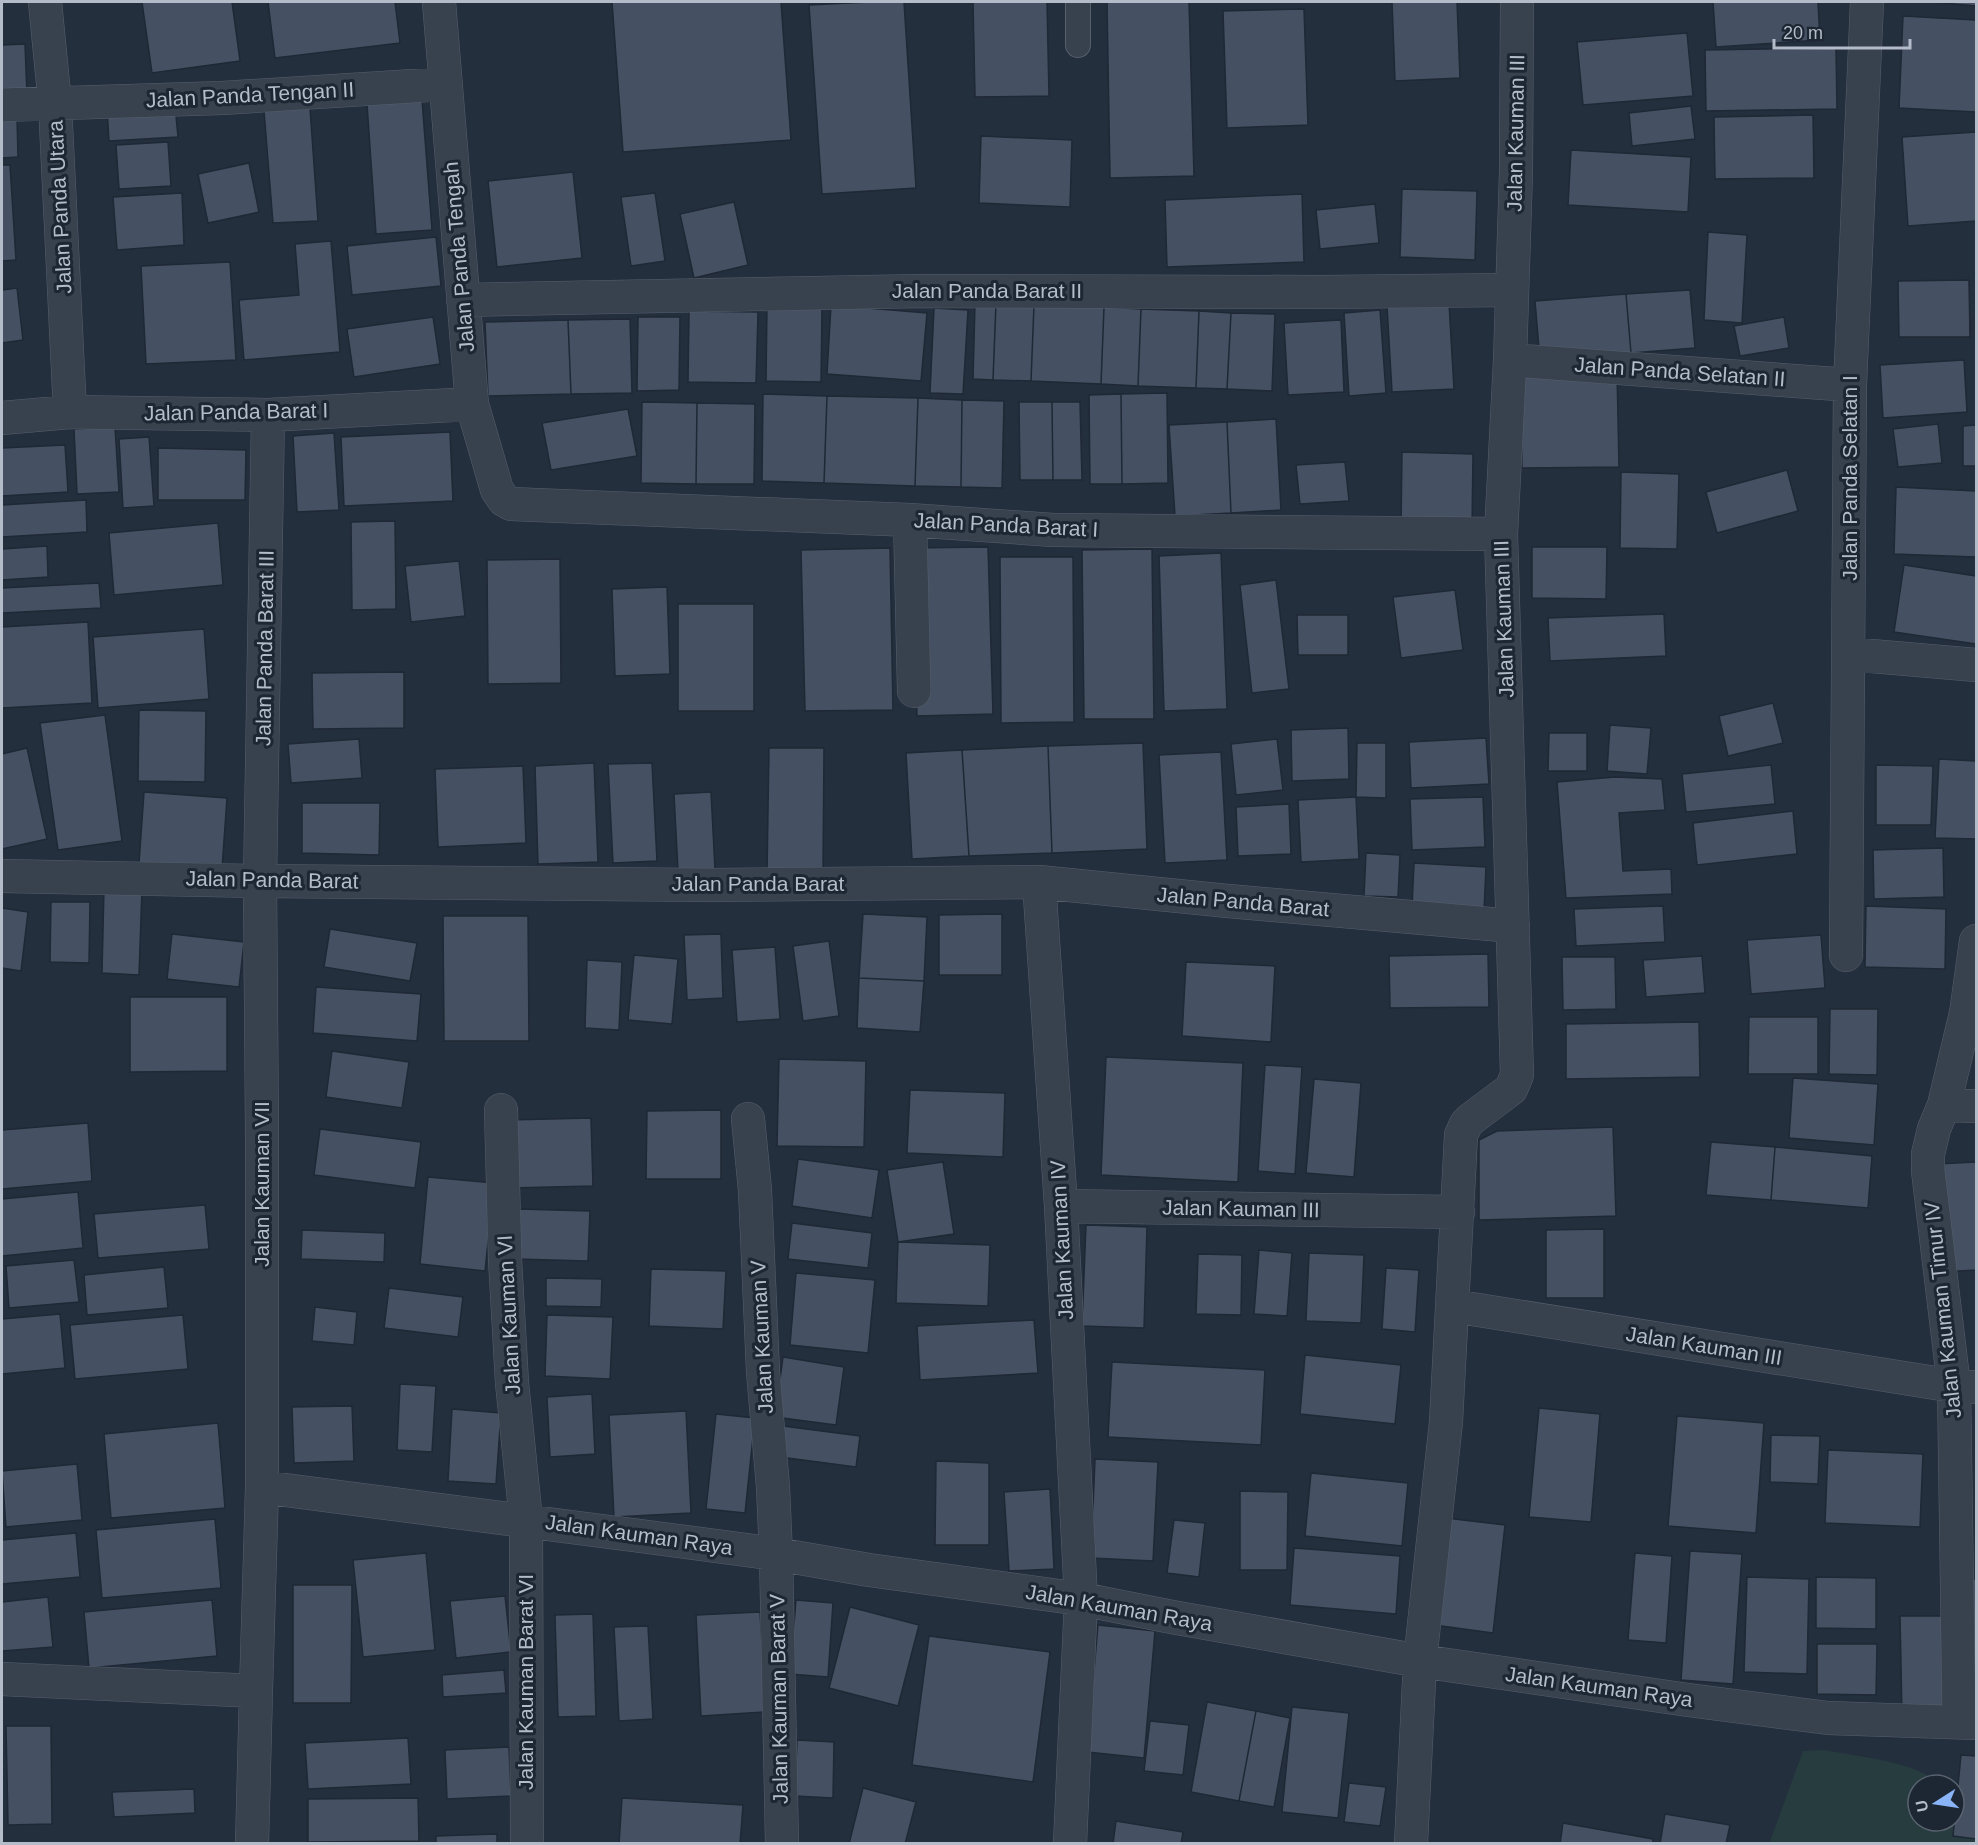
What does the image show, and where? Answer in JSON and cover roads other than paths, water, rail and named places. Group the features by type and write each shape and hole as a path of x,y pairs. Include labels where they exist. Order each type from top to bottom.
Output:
{"street":[{"name":"Jalan Panda Utara","path":"45,2 55,104 70,412"},
{"name":"Jalan Panda Tengah","path":"439,2 472,404 497,490 510,504"},
{"name":"Jalan Kauman III","path":"1411,1844 1420,1661 1446,1422 1461,1135 1471,1119 1511,1089 1517,1075 1501,534 1516,172 1517,2"},
{"name":"Jalan Panda Selatan I","path":"1846,955 1850,385 1867,2"},
{"name":"Jalan Panda Tengan II","path":"2,105 222,98 445,84"},
{"name":"Jalan Panda Barat II","path":"463,300 921,291 1512,290"},
{"name":"Jalan Panda Selatan II","path":"1510,360 1850,385"},
{"name":"Jalan Panda Barat I","path":"2,418 70,412 268,415 472,404"},
{"name":"Jalan Panda Barat III","path":"260,881 268,415"},
{"name":"Jalan Panda Barat I","path":"510,504 909,520 1053,530 1501,534"},
{"path":"909,520 914,691"},
{"path":"1848,654 1977,665"},
{"name":"Jalan Panda Barat","path":"2,876 710,885 1039,882 1513,926"},
{"name":"Jalan Kauman VII","path":"252,1844 262,1487 260,881"},
{"name":"Jalan Kauman IV","path":"1039,882 1061,1206 1081,1599 1070,1844"},
{"name":"Jalan Kauman Timur IV","path":"1968,1722 1965,1387 1928,1172 1928,1154 1934,1129 1944,1105 1966,1013 1977,941"},
{"path":"1944,1105 1977,1106"},
{"name":"Jalan Kauman VI","path":"501,1110 511,1371 526,1520"},
{"name":"Jalan Kauman V","path":"748,1119 755,1190 763,1372 776,1554"},
{"name":"Jalan Kauman III","path":"1061,1206 1458,1212"},
{"name":"Jalan Kauman III","path":"1453,1306 1965,1387"},
{"name":"Jalan Kauman Raya","path":"262,1487 776,1554 869,1570 1081,1599 1420,1661 1688,1700 1828,1718 1968,1722"},
{"name":"Jalan Kauman Barat VI","path":"526,1520 527,1844"},
{"name":"Jalan Kauman Barat V","path":"776,1554 782,1844"},
{"path":"2,1679 256,1691"}],"lane":[{"path":"1078,2 1078,45"}]}
